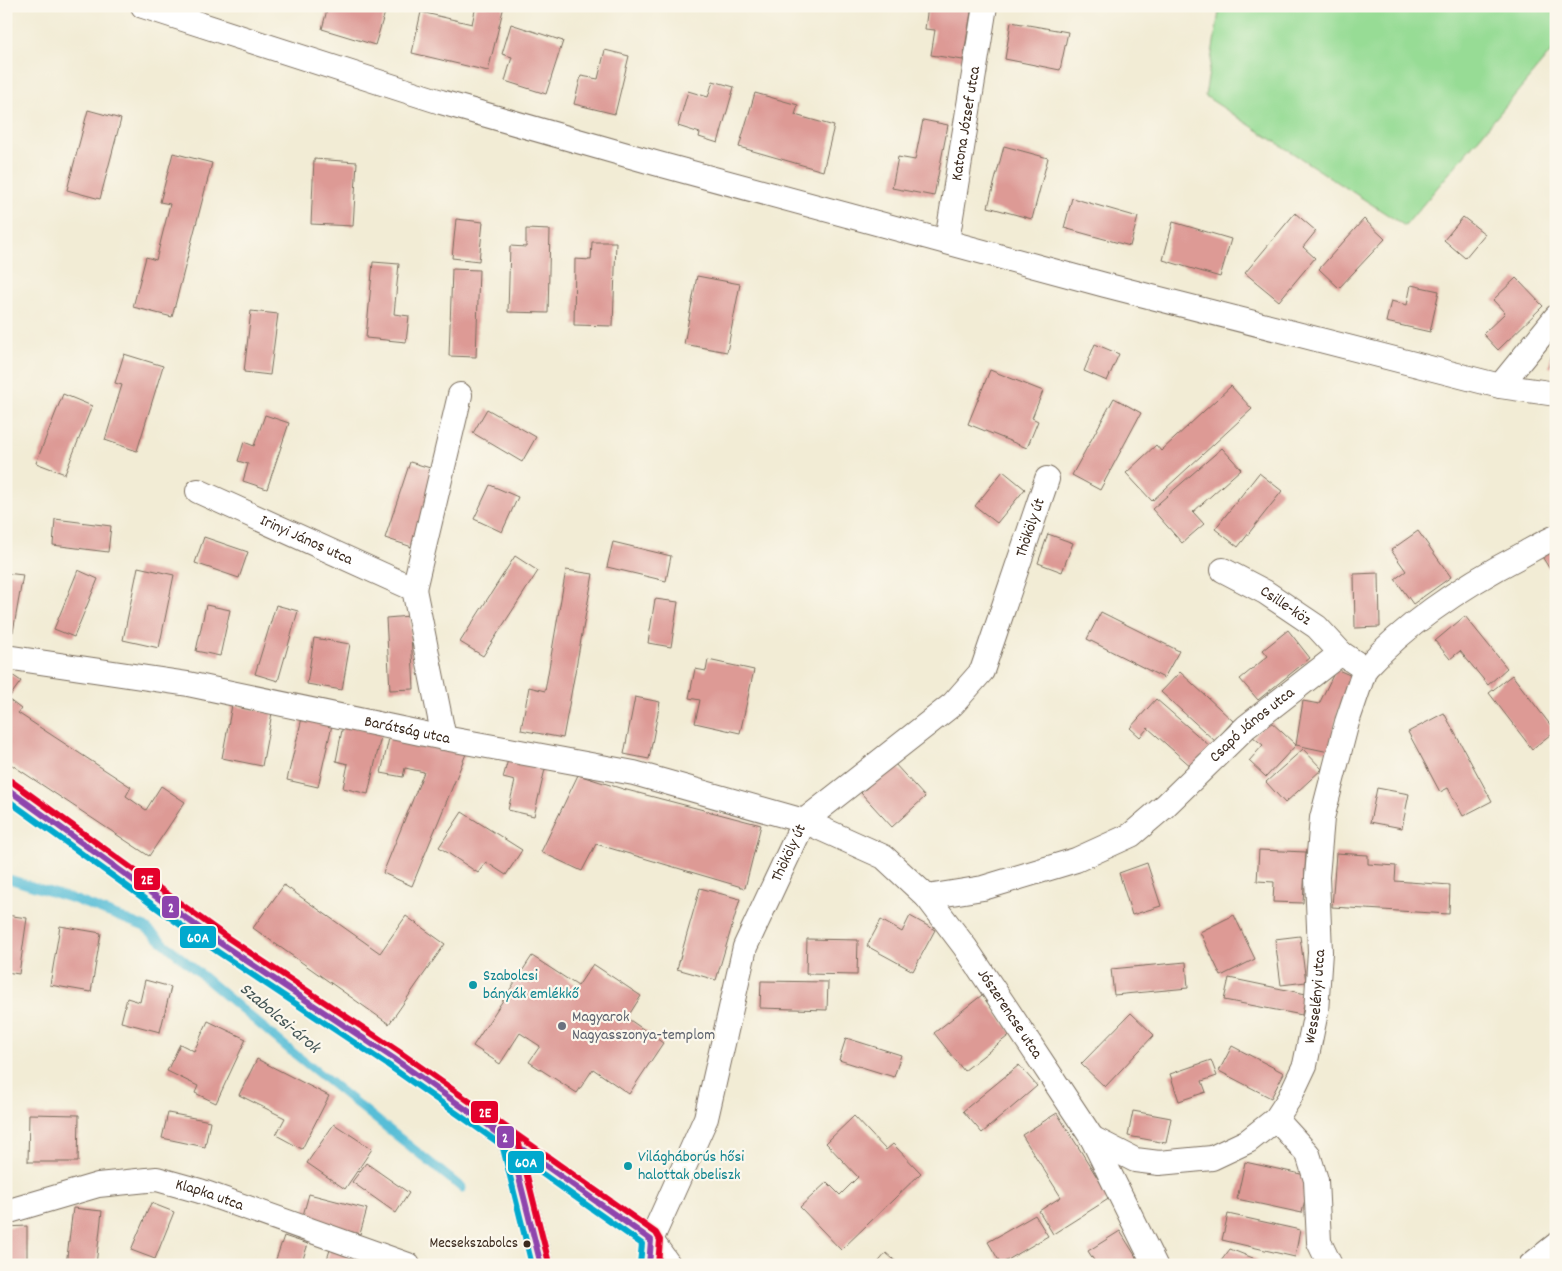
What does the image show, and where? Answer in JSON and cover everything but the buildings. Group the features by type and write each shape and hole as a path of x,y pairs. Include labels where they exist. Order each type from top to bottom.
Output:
{"street":[{"path":"142,6 450,104 655,163 1105,285 1500,386 1556,394"},
{"name":"Katona József utca","path":"947,241 985,6"},
{"path":"1500,386 1556,317"},
{"path":"444,738 414,589 460,395"},
{"name":"Thököly út","path":"649,1265 651,1240 706,1118 745,947 804,821 953,704 982,671 1047,479"},
{"name":"Irinyi János utca","path":"198,491 414,589"},
{"path":"1341,653 1365,669 1380,653 1418,621 1492,570 1556,537"},
{"name":"Csille-köz","path":"1223,570 1265,592 1317,627 1341,653"},
{"name":"Csapó János utca","path":"927,897 983,888 1076,860 1131,835 1165,806 1246,727 1341,653"},
{"name":"Barátság utca","path":"6,657 188,684 444,738 634,773 804,821"},
{"name":"Wesselényi utca","path":"1092,1138 1135,1160 1159,1163 1212,1158 1248,1141 1276,1119 1289,1099 1305,1065 1316,1012 1320,952 1317,877 1322,818 1347,722 1365,669"},
{"path":"6,788 223,945 393,1058 651,1240 669,1265"},
{"name":"Jószerencse utca","path":"804,821 884,857 927,897 966,947 1092,1138 1155,1265"},
{"path":"1276,1119 1308,1154 1316,1180 1319,1242 1330,1265"},
{"path":"510,1142 541,1265"},
{"name":"Klapka utca","path":"6,1212 98,1185 157,1179 200,1191 408,1265"},
{"path":"1531,1265 1556,1245"}],"green space":[{"path":"1220,6 1556,6 1556,46 1405,226 1205,96"}],"waterway":[{"name":"Szabolcsi-árok","path":"6,878 76,900 145,927 291,1051 462,1188"}],"transit line":[{"name":"2E","path":"11,781 228,938 398,1051 656,1233 660,1240 658,1265"},
{"name":"2","path":"6,788 223,945 393,1058 651,1240 649,1265"},
{"name":"60A","path":"6,799 218,952 388,1065 642,1244 640,1264"},
{"name":"2","path":"493,1130 510,1142 541,1265"},
{"name":"2E","path":"518,1140 549,1263"},
{"name":"60A","path":"502,1144 532,1265"}],"place":[{"name":"Szabolcsi bányák emlékkő","path":"473,985"},
{"name":"Magyarok Nagyasszonya-templom","path":"562,1026"},
{"name":"Világháborús hősi halottak obeliszk","path":"628,1166"},
{"name":"Mecsekszabolcs","path":"527,1244"}]}
